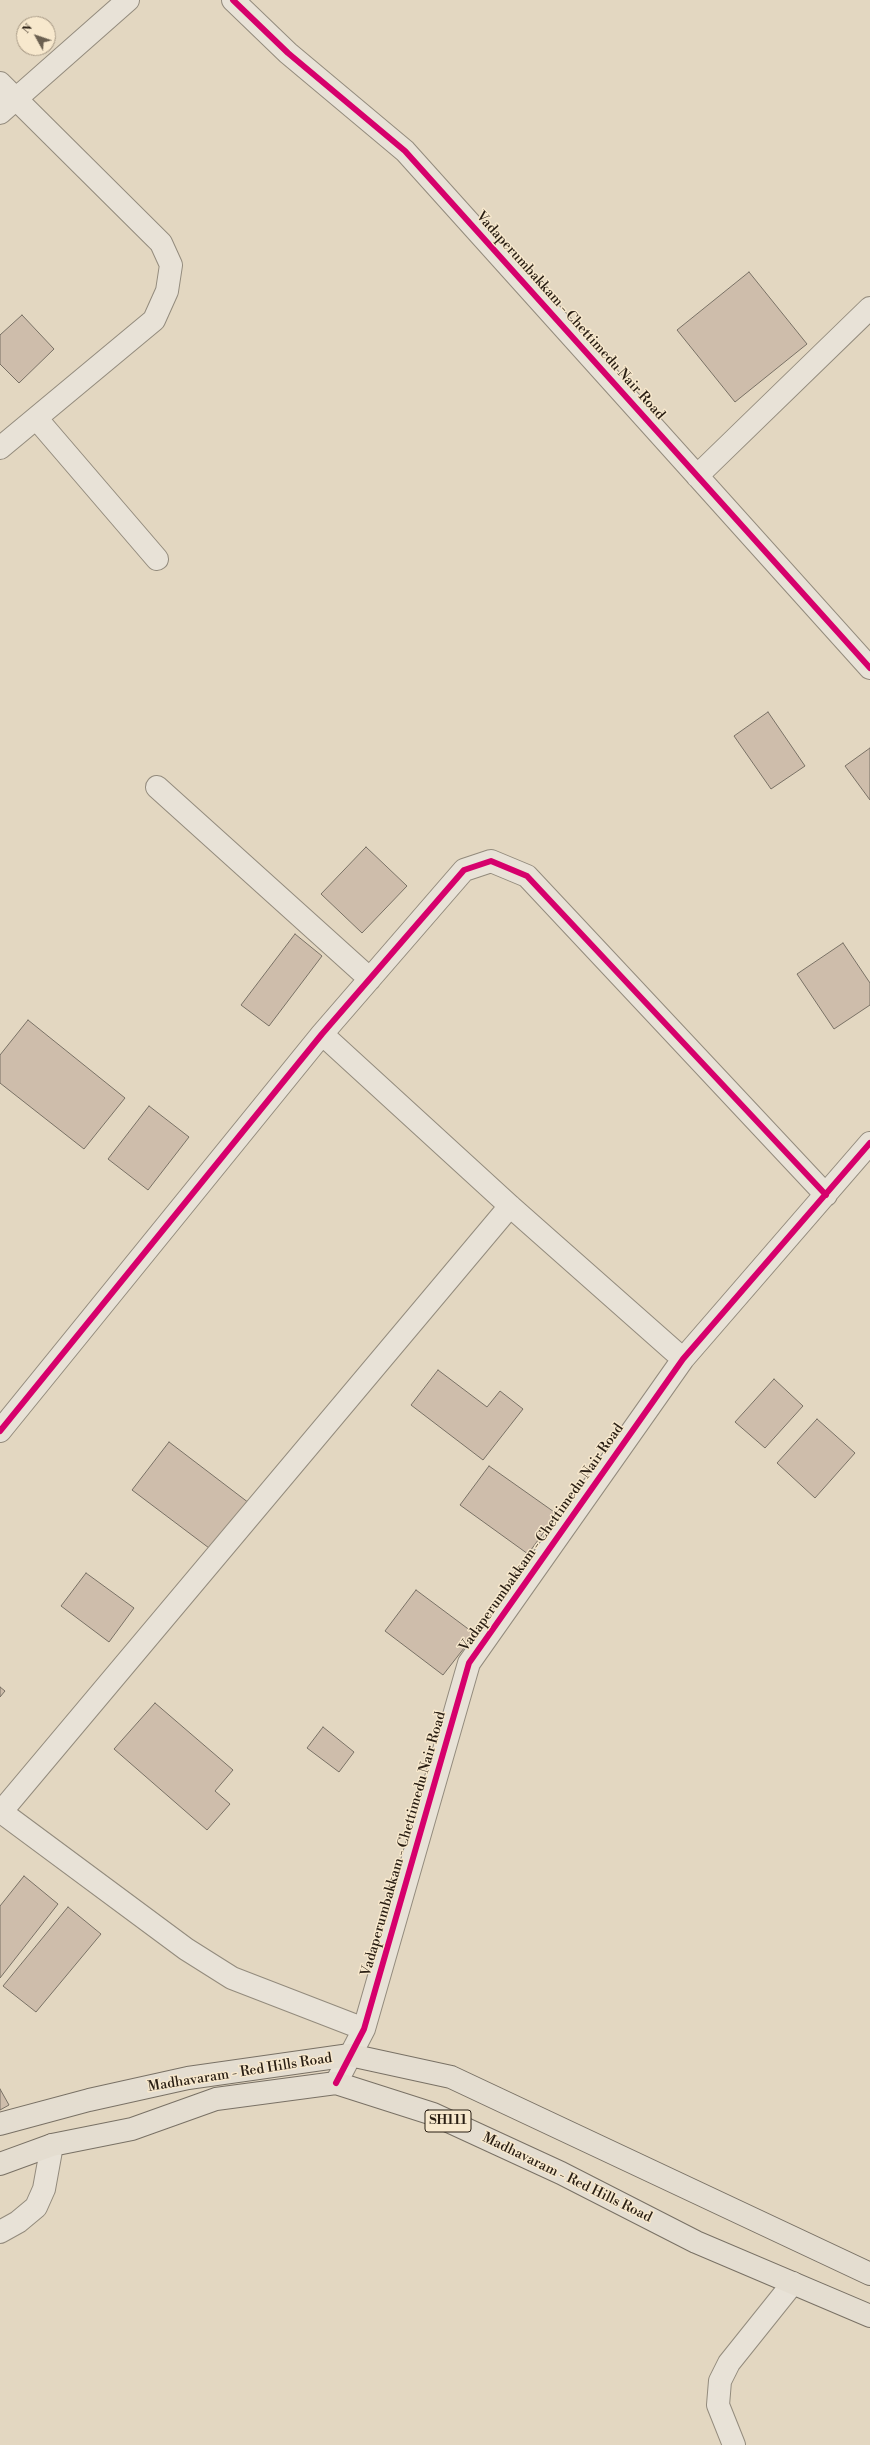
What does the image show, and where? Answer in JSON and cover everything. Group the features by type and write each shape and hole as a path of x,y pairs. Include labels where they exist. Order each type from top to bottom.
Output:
{"main road":[{"name":"Madhavaram - Red Hills Road","path":"0,2124 89,2100 188,2078 350,2055 451,2077 870,2274"},
{"name":"Madhavaram - Red Hills Road","path":"0,2164 52,2145 132,2129 216,2099 336,2083 433,2114 561,2173 696,2242 870,2316"}],"street":[{"path":"8,106 128,0"},
{"name":"Vadaperumbakkam - Chettimedu Nair Road","path":"233,0 288,53 405,151 870,668"},
{"path":"0,83 8,106 161,243 171,265 167,291 154,320 0,448"},
{"path":"697,476 870,308"},
{"path":"36,418 157,559"},
{"path":"157,787 370,979"},
{"path":"0,1432 322,1034 464,870 491,861 527,876 826,1195"},
{"path":"322,1034 510,1206 683,1359"},
{"name":"Vadaperumbakkam - Chettimedu Nair Road","path":"336,2083 364,2029 469,1663 683,1359 870,1143"},
{"path":"364,2029 232,1978 186,1949 1,1811 510,1206"},
{"path":"0,2232 18,2222 36,2207 44,2189 52,2145"},
{"path":"734,2445 718,2405 720,2381 729,2363 792,2283"}],"building":[{"path":"749,272 807,344 735,402 677,330"},
{"path":"22,315 54,349 19,383 0,364 0,335"},
{"path":"768,712 805,766 771,789 734,736"},
{"path":"870,748 870,800 845,766"},
{"path":"366,847 407,886 362,933 321,894"},
{"path":"295,934 322,956 269,1026 241,1005"},
{"path":"843,943 870,983 870,1005 834,1029 797,974"},
{"path":"28,1020 125,1098 84,1149 0,1083 0,1055"},
{"path":"149,1106 189,1137 148,1190 108,1159"},
{"path":"438,1370 487,1407 500,1391 523,1409 483,1460 411,1405"},
{"path":"774,1379 803,1406 765,1448 735,1422"},
{"path":"817,1419 855,1453 815,1498 777,1463"},
{"path":"169,1442 249,1503 213,1551 132,1490"},
{"path":"489,1466 557,1514 528,1554 460,1505"},
{"path":"86,1573 134,1608 109,1642 61,1606"},
{"path":"416,1590 475,1634 443,1675 385,1631"},
{"path":"0,1687 5,1691 0,1697"},
{"path":"155,1703 233,1770 215,1791 230,1804 207,1830 114,1749"},
{"path":"323,1727 354,1752 339,1772 307,1748"},
{"path":"24,1876 58,1904 0,1978 0,1906"},
{"path":"68,1907 101,1934 36,2012 3,1986"},
{"path":"0,2089 9,2105 0,2110"}],"cycle path":[{"path":"233,0 288,53 405,151 870,668"},
{"path":"0,1431 322,1034 464,870 491,861 527,876 826,1195"},
{"path":"336,2083 364,2029 469,1663 683,1359 870,1143"}]}
